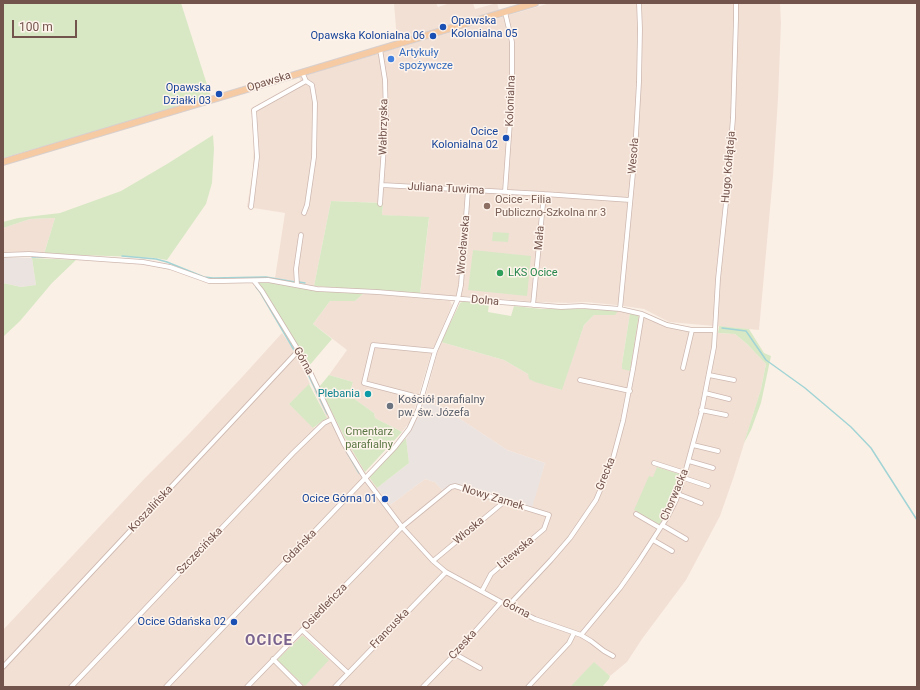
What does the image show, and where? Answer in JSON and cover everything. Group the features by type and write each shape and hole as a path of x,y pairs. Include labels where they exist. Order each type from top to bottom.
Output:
{"main road":[{"name":"Opawska","path":"3,162 534,3"}],"street":[{"name":"Wesoła","path":"620,309 640,82 639,3"},
{"name":"Hugo Kołłątaja","path":"714,330 733,118 736,3"},
{"name":"Kolonialna","path":"505,12 512,42 512,94 506,192"},
{"name":"Wałbrzyska","path":"380,49 384,80 386,118 380,204"},
{"path":"302,72 306,81 312,85 315,103 314,157 307,205 304,213"},
{"path":"251,207 256,157 254,110 306,81"},
{"name":"Juliana Tuwima","path":"382,185 630,200"},
{"name":"Wrocławska","path":"458,299 461,285 468,190"},
{"name":"Mała","path":"533,305 544,194"},
{"path":"297,283 296,269 301,235"},
{"path":"3,255 28,254 143,262 170,267 209,281 254,281"},
{"name":"Dolna","path":"254,281 268,280 297,283 318,289 377,292 561,307 582,306 620,309 642,314 668,325 692,330 714,330"},
{"name":"Górna","path":"254,281 311,374 344,444 365,478 402,527 433,561 446,572 508,606 535,619 581,635 613,656"},
{"name":"Gdańska","path":"166,687 365,478 410,428 422,398 435,350 458,299"},
{"name":"Grecka","path":"508,606 570,538 596,500 612,462 624,421 642,314"},
{"path":"683,368 692,330"},
{"name":"Chorwacka","path":"581,635 620,588 668,516 678,494 689,461 709,375 714,347 714,330"},
{"path":"422,398 364,382 373,345 435,350"},
{"name":"Koszalińska","path":"3,667 298,351"},
{"path":"709,375 734,380"},
{"path":"580,380 630,391"},
{"path":"705,393 729,399"},
{"path":"701,410 726,415"},
{"name":"Szczecińska","path":"71,687 293,454 324,423 332,419"},
{"path":"693,445 718,451"},
{"path":"689,461 713,468"},
{"path":"654,463 708,486"},
{"name":"Nowy Zamek","path":"402,527 451,487 455,486 550,515"},
{"path":"678,494 701,503"},
{"name":"Włoska","path":"433,561 505,501"},
{"path":"636,514 686,539"},
{"name":"Litewska","path":"482,591 491,574 544,528 550,515"},
{"name":"Osiedleńcza","path":"247,687 402,527"},
{"path":"653,540 672,551"},
{"name":"Francuska","path":"335,687 446,572"},
{"name":"Czeska","path":"423,687 455,654 501,602"},
{"path":"302,630 348,673"},
{"path":"528,687 569,644 574,633"},
{"path":"455,654 480,668"},
{"path":"273,659 302,687"}],"shaded area":[{"path":"394,3 436,3 438,7 450,3 473,3 475,9 497,3 499,10 397,41"},
{"path":"550,3 780,3 781,23 778,99 773,176 759,330 669,322 644,309 616,305 585,302 536,302 420,294 429,218 382,215 383,203 331,201 314,286 275,278 285,213 247,207 253,170 254,138 251,109 301,82 299,77"},
{"path":"55,218 44,254 3,254 3,228 30,219"},
{"path":"3,257 32,258 36,285 21,287 3,283"},
{"path":"364,293 450,301 452,305 431,354 412,417 402,432 375,418 374,413 349,395 353,382 329,375 347,350 313,324 330,301 355,301"},
{"path":"618,311 630,313 622,369 639,314 665,326 735,334 766,364 761,389 720,516 686,580 642,639 627,662 610,676 594,663 570,687 3,687 3,630 144,479 187,436 282,333 295,351 310,384 289,404 314,428 327,418 314,391 319,387 344,436 365,472 390,505 425,479 435,482 442,490 452,484 531,508 545,463 507,450 442,407 424,402 441,342 504,360 528,374 561,390 584,325 594,315"},
{"path":"424,402 442,407 507,450 545,463 532,508 452,484 442,490 435,482 425,479 390,505 377,488 409,463 406,438 417,419"}],"green space":[{"path":"3,3 181,3 211,97 3,158"},
{"path":"213,135 214,149 212,183 206,204 167,260 140,257 44,254 55,218 30,219 3,228 3,222 18,218 60,213 121,191"},
{"path":"331,201 383,203 382,215 429,217 420,294 314,286"},
{"path":"493,232 509,233 508,242 492,241"},
{"name":"LKS Ocice","path":"473,250 531,256 527,296 468,290"},
{"path":"32,258 76,260 52,283 20,321 3,337 3,283 21,287 36,285"},
{"path":"268,281 364,293 355,301 330,301 313,324 332,339 309,366 269,298 255,282"},
{"path":"464,301 489,304 488,312 511,316 514,306 542,309 590,308 618,311 615,315 594,315 584,325 562,390 529,379 528,374 504,360 441,342 460,303"},
{"path":"630,313 639,314 630,371 622,369 622,364"},
{"path":"719,326 749,329 764,353 771,356 761,403 751,430 744,443 761,389 766,364 735,334 718,333"},
{"name":"Cmentarz parafialny","path":"329,375 353,382 349,395 374,413 375,418 402,432 365,472 344,436 319,387"},
{"path":"309,384 327,418 313,428 289,404"},
{"path":"406,438 409,463 377,488 369,477"},
{"path":"657,467 682,475 664,518 659,525 634,510 649,476 653,477"},
{"path":"302,636 329,660 305,686 277,660"},
{"path":"594,662 610,676 602,687 570,687"}],"waterway":[{"path":"122,256 156,259 204,277 266,277 295,282"},
{"path":"32,257 50,257"},
{"path":"299,282 305,283"},
{"path":"256,287 294,350"},
{"path":"722,328 746,331 766,360 805,388 851,427 871,448 917,520"},
{"path":"300,360 327,414"},
{"path":"333,425 337,433"},
{"path":"345,449 359,473"}],"place":[{"name":"Opawska Kolonialna 05","path":"443,27"},
{"name":"Opawska Kolonialna 06","path":"433,36"},
{"name":"Artykuły spożywcze","path":"391,59"},
{"name":"Opawska Działki 03","path":"219,94"},
{"name":"Ocice Kolonialna 02","path":"506,138"},
{"name":"Ocice - Filia Publiczno-Szkolna nr 3","path":"487,206"},
{"name":"LKS Ocice","path":"500,273"},
{"name":"Plebania","path":"368,394"},
{"name":"Kościół parafialny pw. św. Józefa","path":"390,406"},
{"name":"Ocice Górna 01","path":"385,499"},
{"name":"Ocice Gdańska 02","path":"234,622"}],"district":[{"name":"OCICE","path":"269,641"}]}
